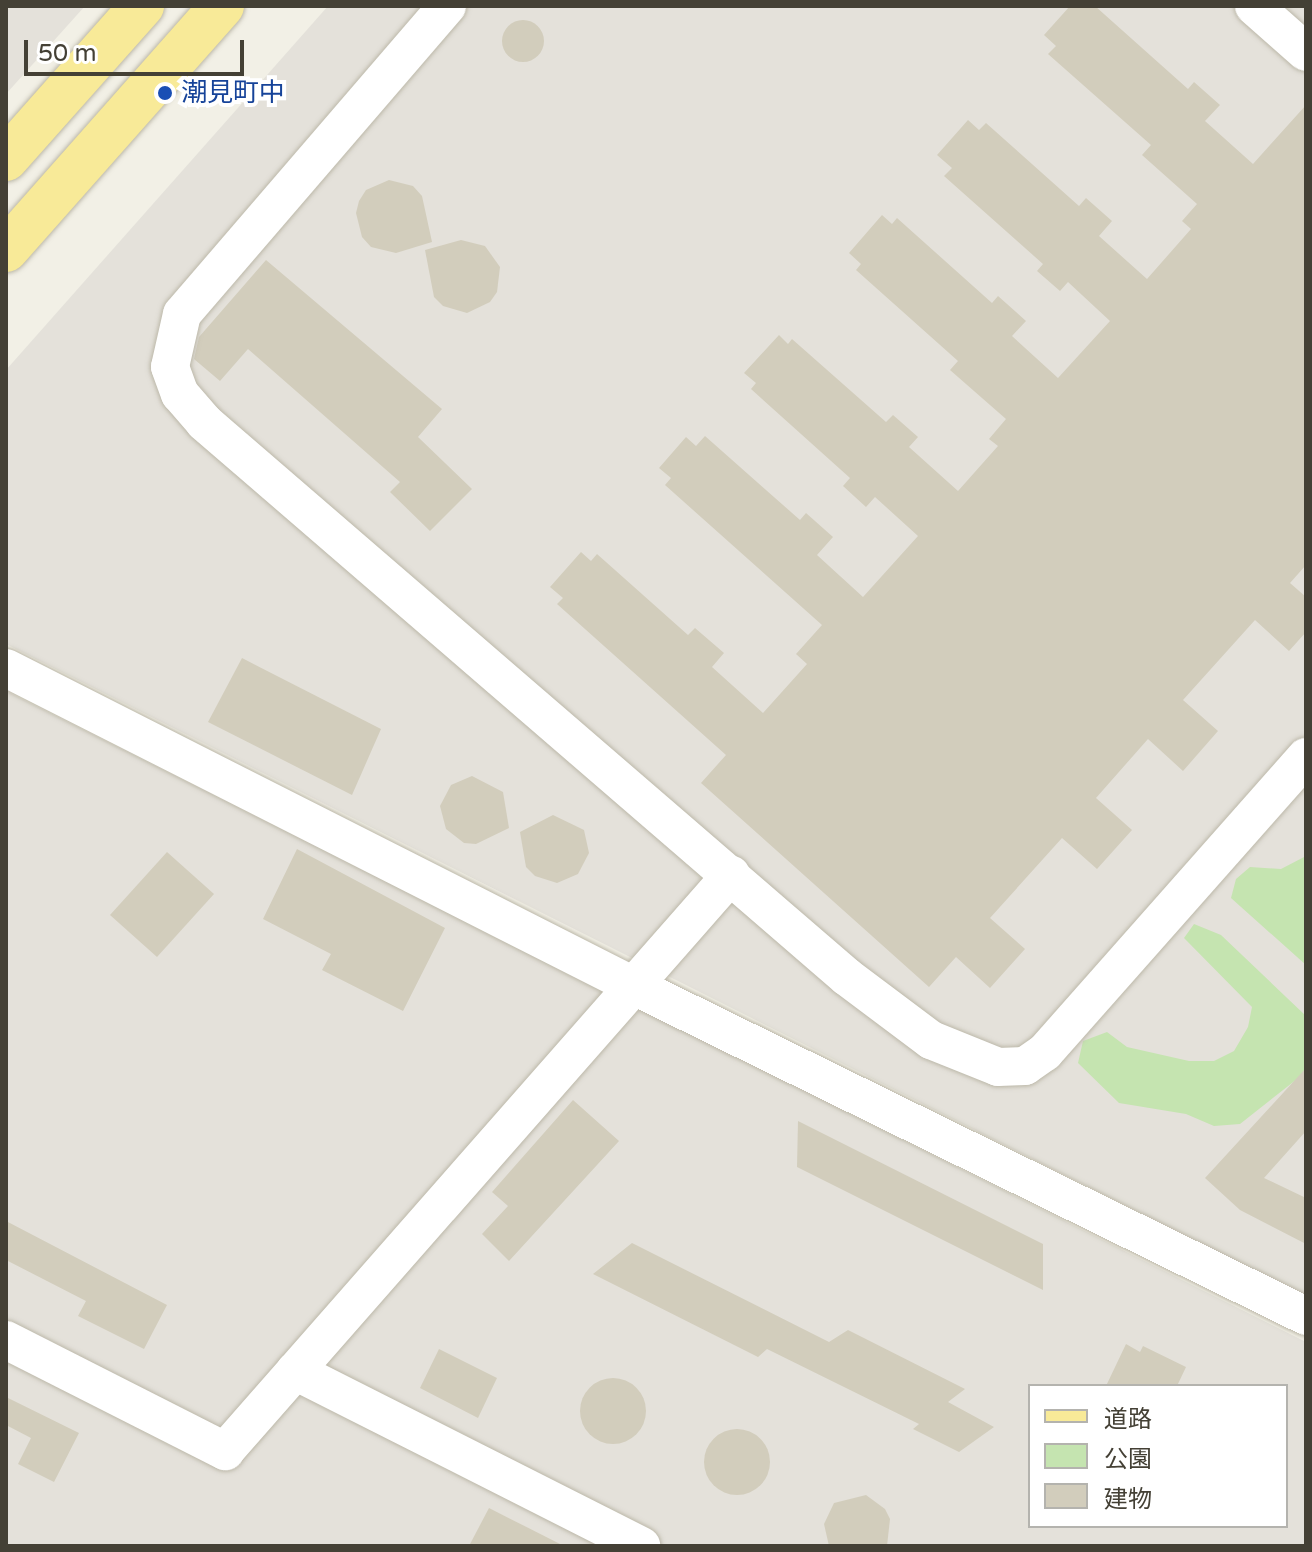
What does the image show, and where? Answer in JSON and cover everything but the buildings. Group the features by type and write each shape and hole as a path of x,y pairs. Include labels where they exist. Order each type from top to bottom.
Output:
{"main road":[{"path":"6,159 142,6"},
{"path":"6,250 222,6"}],"street":[{"path":"447,6 182,314 170,367 180,394 204,422 847,977 931,1040 998,1067 1025,1066 1045,1052 1306,757"},
{"path":"1254,6 1306,52"},
{"path":"6,668 634,986 1306,1316"},
{"path":"6,1340 225,1451 731,875"},
{"path":"295,1371 641,1546"}],"shaded area":[{"path":"6,6 85,6 6,94"},
{"path":"328,6 1306,6 1306,1296 6,644 6,370"},
{"path":"6,691 1306,1342 1306,1546 6,1546"}],"green space":[{"path":"1306,856 1306,965 1231,898 1236,879 1250,867 1281,869"},
{"path":"1194,924 1221,935 1306,1016 1306,1072 1240,1124 1214,1126 1186,1114 1119,1103 1078,1063 1083,1041 1107,1032 1127,1047 1189,1061 1214,1061 1234,1051 1248,1027 1252,1007 1184,938"}],"place":[{"name":"潮見町中","path":"165,93"}]}
